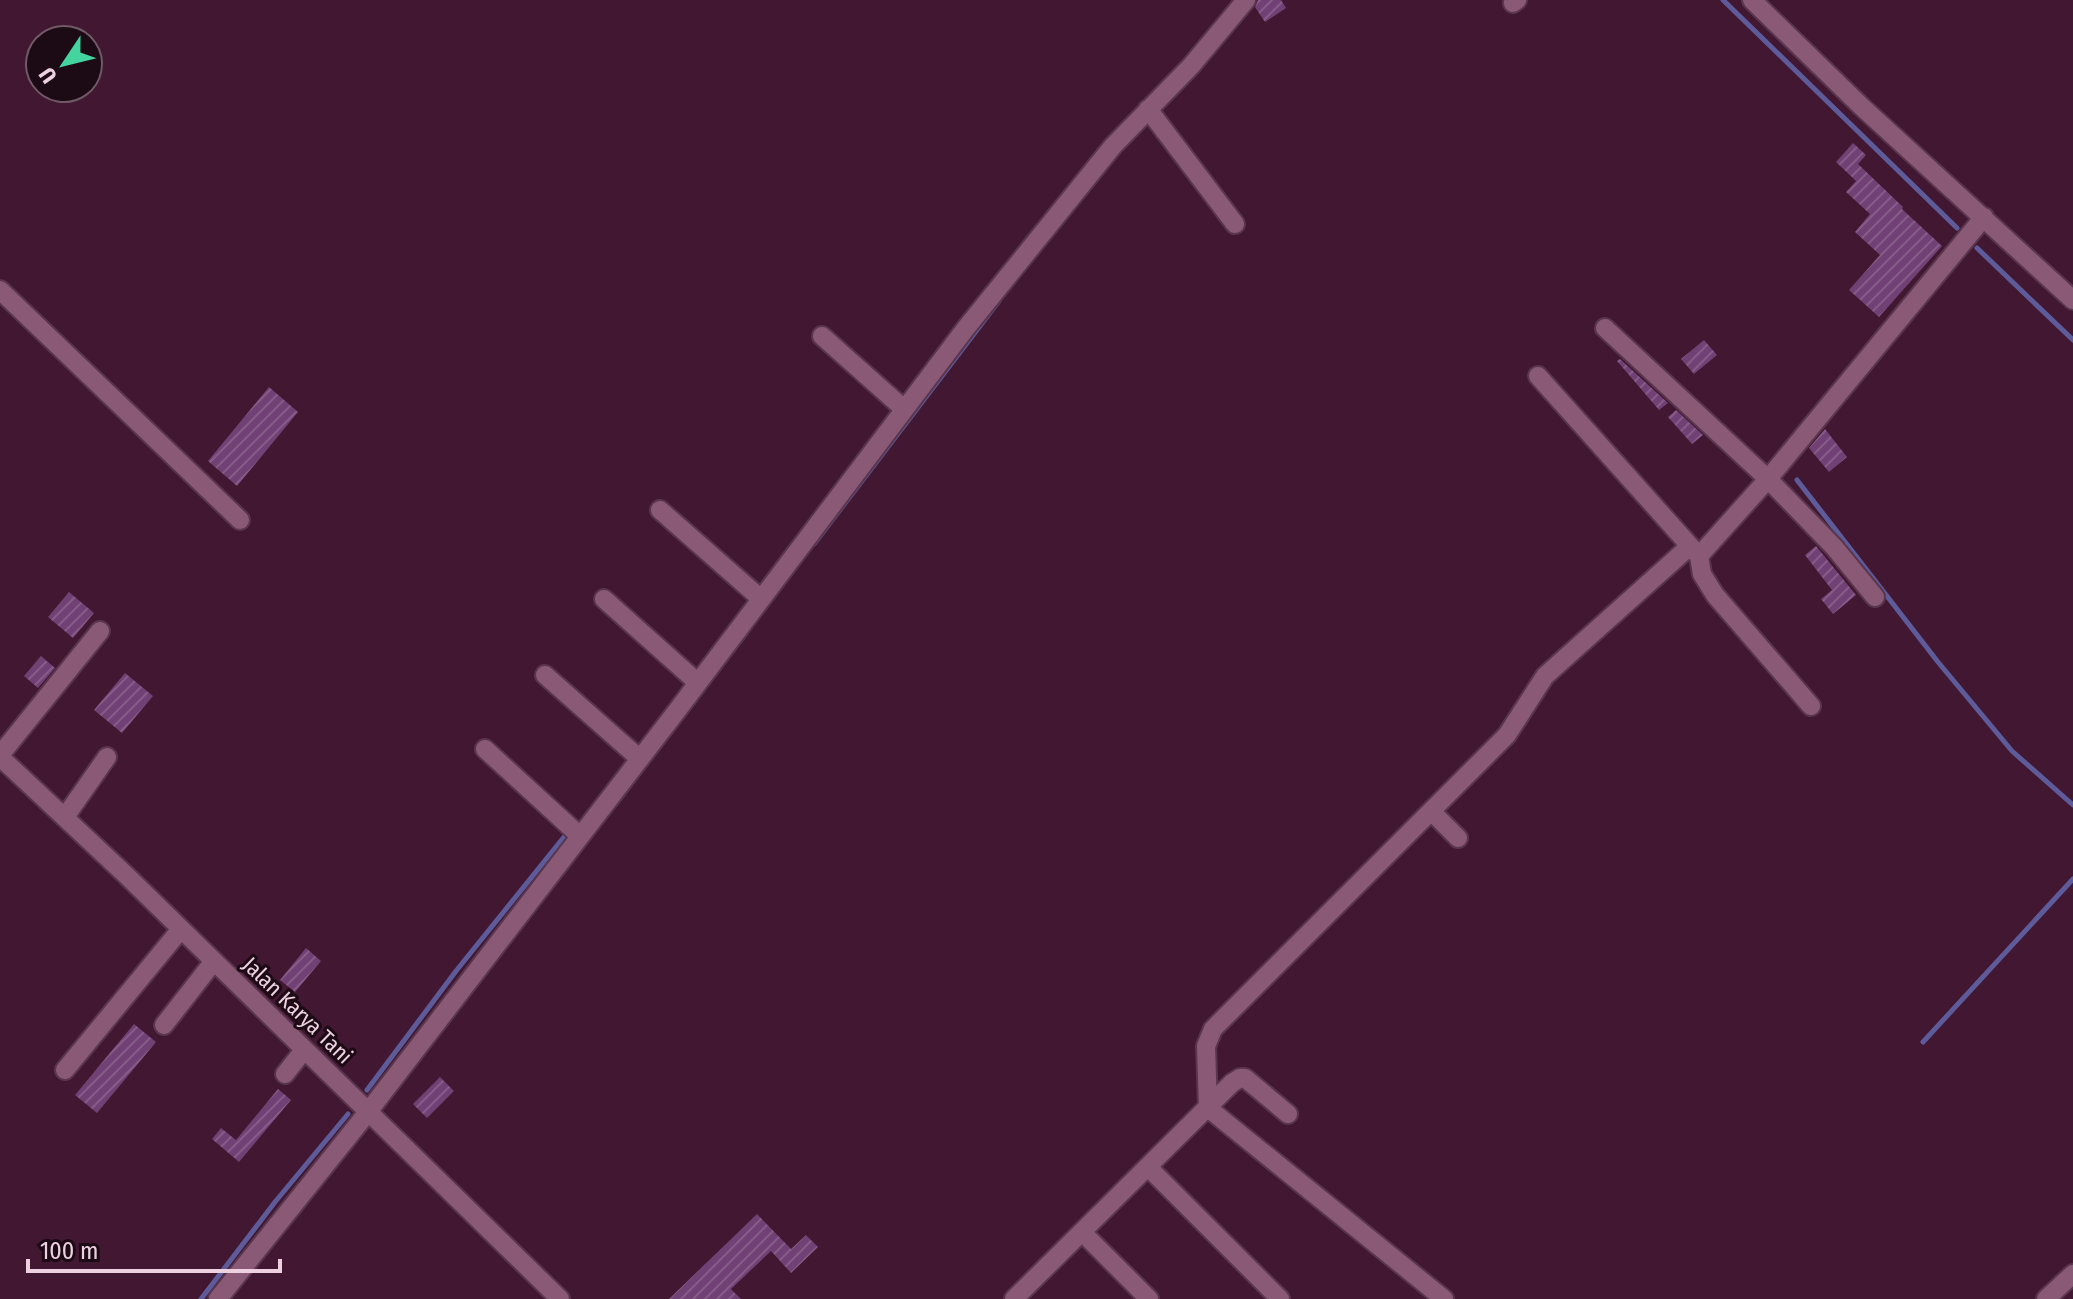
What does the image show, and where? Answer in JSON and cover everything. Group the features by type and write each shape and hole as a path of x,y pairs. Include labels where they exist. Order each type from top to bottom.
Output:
{"street":[{"path":"218,1299 368,1112 904,409 1113,146 1191,66 1246,0"},
{"path":"1752,0 1862,107 2073,300"},
{"path":"1148,109 1235,224"},
{"path":"1444,1299 1208,1108 1206,1046 1213,1029 1507,735 1545,676 1695,551 1768,479 1984,217"},
{"path":"0,290 240,520"},
{"path":"1605,328 1768,479 1834,547 1875,597"},
{"path":"822,336 904,409"},
{"path":"1538,376 1695,551 1702,574 1715,595 1811,706"},
{"path":"660,510 760,598"},
{"path":"604,599 697,682"},
{"path":"0,756 100,631"},
{"path":"545,675 640,759"},
{"path":"485,749 580,836"},
{"name":"Jalan Karya Tani","path":"0,756 560,1299"},
{"path":"65,817 107,757"},
{"path":"1431,811 1458,838"},
{"path":"65,1070 181,929"},
{"path":"164,1025 214,961"},
{"path":"285,1074 304,1050"},
{"path":"1014,1299 1232,1083 1245,1078 1288,1114"},
{"path":"1148,1167 1280,1299"},
{"path":"1082,1232 1149,1299"},
{"path":"2046,1299 2073,1274"}],"building":[{"path":"1258,0 1281,0 1286,8 1265,22 1255,7"},
{"path":"1853,143 1866,155 1858,164 1942,246 1879,317 1849,290 1880,255 1855,232 1870,214 1846,192 1856,181 1836,162"},
{"path":"1704,340 1717,355 1694,374 1681,359"},
{"path":"1620,359 1668,403 1659,410 1617,361"},
{"path":"269,387 298,412 237,486 208,461"},
{"path":"1676,410 1703,435 1692,444 1668,417"},
{"path":"1825,429 1847,457 1829,472 1809,448"},
{"path":"1816,546 1856,595 1833,614 1821,599 1832,590 1805,555"},
{"path":"69,592 94,613 73,638 48,617"},
{"path":"41,656 55,668 38,688 24,676"},
{"path":"125,673 153,696 122,733 94,710"},
{"path":"306,948 321,961 295,992 280,980"},
{"path":"134,1024 156,1042 97,1113 75,1095"},
{"path":"440,1077 454,1091 427,1118 413,1104"},
{"path":"278,1089 291,1100 239,1162 212,1139 221,1128 236,1140"},
{"path":"757,1214 791,1249 806,1235 818,1247 791,1273 771,1251 731,1289 741,1299 669,1299"}],"waterway":[{"path":"1723,0 1957,228"},
{"path":"1977,248 2073,340"},
{"path":"814,544 999,301"},
{"path":"1797,480 1938,662 2012,751 2073,805"},
{"path":"615,805 747,632"},
{"path":"367,1090 456,971 568,832"},
{"path":"1923,1042 2073,879"},
{"path":"201,1299 275,1202 348,1114"}]}
